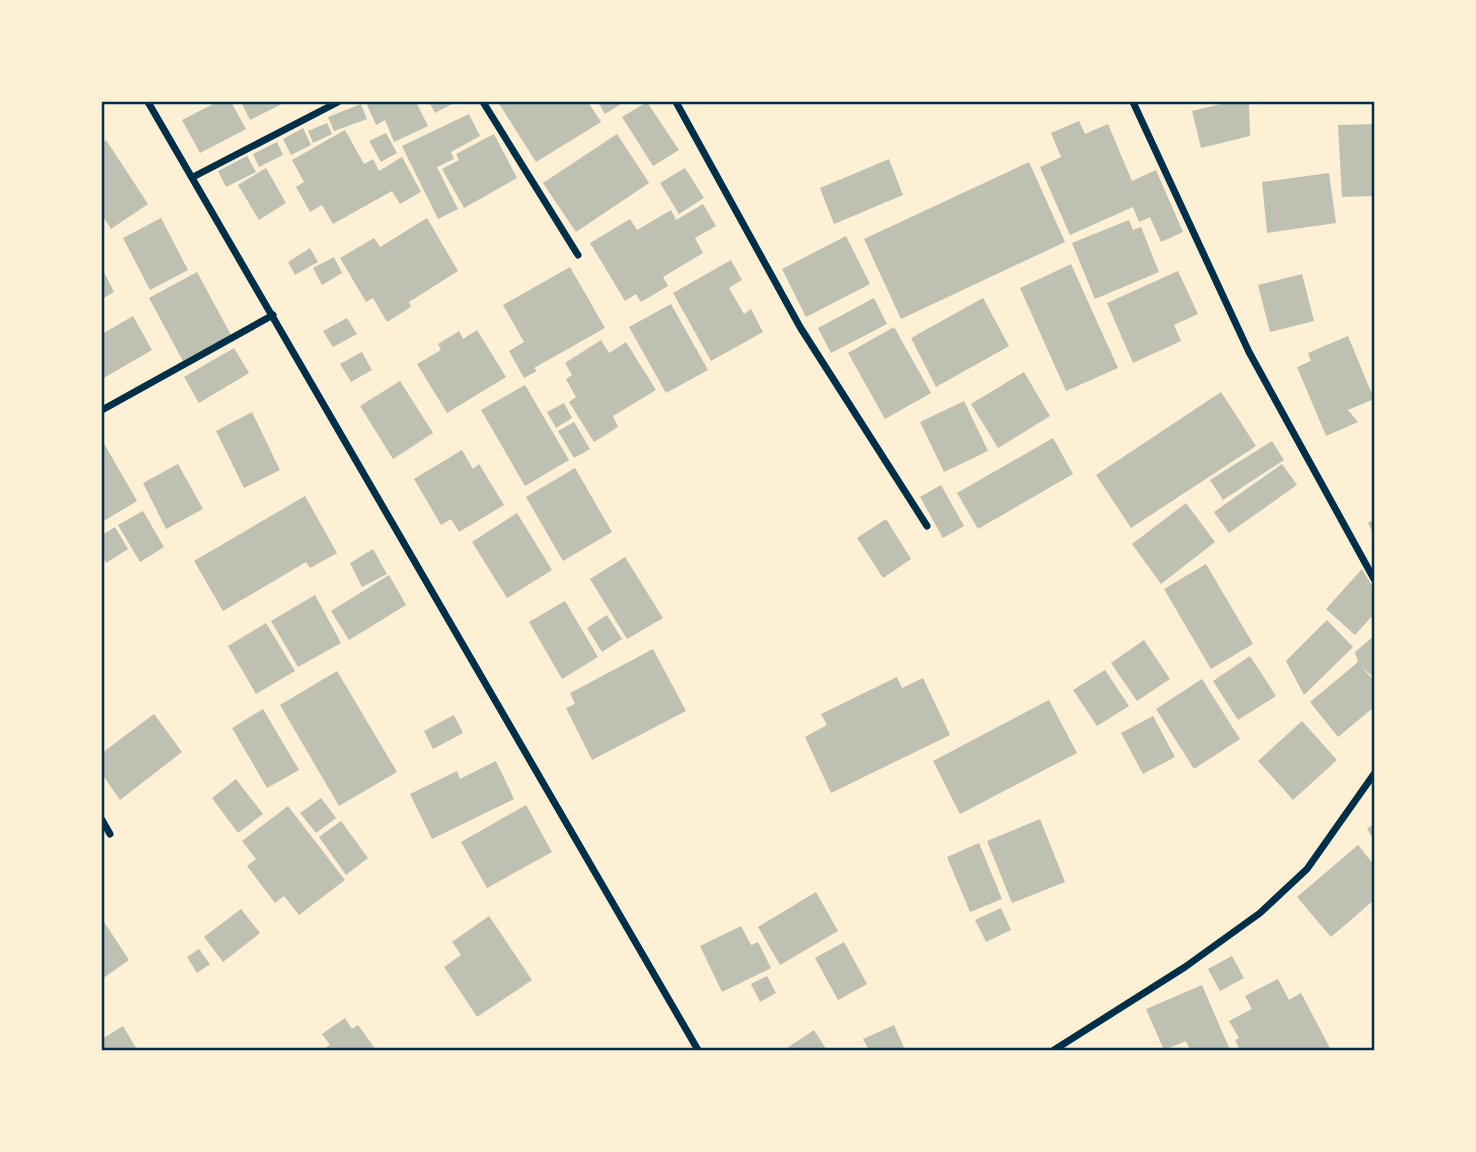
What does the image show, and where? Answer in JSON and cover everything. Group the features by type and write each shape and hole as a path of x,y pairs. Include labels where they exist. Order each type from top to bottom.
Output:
{"street":[{"path":"148,102 274,315 698,1051"},
{"path":"193,177 338,102"},
{"path":"483,102 578,255"},
{"path":"676,102 800,327 927,526"},
{"path":"1133,102 1250,352 1374,579"},
{"path":"102,410 274,315"},
{"path":"1054,1051 1185,967 1260,913 1307,869 1374,774"},
{"path":"102,820 110,834"}],"building":[{"path":"217,102 231,102 246,129 200,153 182,120"},
{"path":"241,102 286,102 250,120"},
{"path":"375,102 416,102 428,126 394,142 385,120 376,125 367,105"},
{"path":"429,102 456,102 435,113"},
{"path":"498,102 588,102 601,122 536,162"},
{"path":"598,102 624,102 605,114"},
{"path":"647,102 679,150 653,166 622,117"},
{"path":"1229,102 1249,102 1250,136 1201,148 1192,111"},
{"path":"361,104 367,119 334,131 328,117"},
{"path":"469,114 480,136 451,152 454,159 437,167 458,209 438,219 402,146"},
{"path":"1079,121 1085,134 1108,124 1132,181 1156,170 1183,232 1161,242 1150,217 1139,222 1133,207 1070,235 1040,167 1061,157 1051,133"},
{"path":"327,123 332,134 313,143 308,131"},
{"path":"1374,124 1374,196 1342,197 1338,125"},
{"path":"303,128 311,145 291,155 283,139"},
{"path":"345,130 364,164 373,159 379,171 402,157 421,192 400,204 392,191 333,224 322,205 310,212 296,187 304,182 292,160"},
{"path":"386,133 397,153 381,162 369,141"},
{"path":"494,134 517,178 464,208 442,169 459,160 456,154"},
{"path":"617,134 649,183 576,232 543,183"},
{"path":"106,140 148,204 111,229 102,215 102,143"},
{"path":"277,142 283,155 259,167 253,154"},
{"path":"247,156 256,172 226,187 218,171"},
{"path":"889,159 903,195 834,224 820,188"},
{"path":"1029,162 1065,242 901,319 864,239"},
{"path":"266,168 286,203 259,220 238,185"},
{"path":"685,168 704,198 679,214 660,183"},
{"path":"1329,173 1336,223 1267,233 1262,182"},
{"path":"703,204 716,226 695,238 703,253 663,277 668,286 641,302 636,294 625,301 590,243 630,219 637,230 671,210 676,220"},
{"path":"161,218 188,270 150,290 123,238"},
{"path":"427,218 458,271 409,302 411,307 387,322 373,298 366,302 340,258 374,238 380,247"},
{"path":"1129,220 1133,230 1141,227 1159,272 1095,299 1072,243"},
{"path":"846,236 870,284 806,317 782,269"},
{"path":"310,248 318,262 295,275 288,262"},
{"path":"334,257 342,273 322,285 313,268"},
{"path":"731,260 742,280 729,288 744,314 751,309 763,332 711,361 673,293"},
{"path":"1071,264 1118,368 1066,391 1020,288"},
{"path":"570,267 605,328 534,368 537,371 524,378 509,351 524,342 503,305"},
{"path":"102,268 114,292 102,299"},
{"path":"1178,271 1198,314 1174,325 1181,341 1133,363 1107,303"},
{"path":"197,272 231,335 183,361 149,298"},
{"path":"1302,274 1314,321 1270,332 1258,285"},
{"path":"874,298 887,324 831,353 818,328"},
{"path":"983,298 1009,346 936,387 911,338"},
{"path":"671,304 708,370 666,393 629,327"},
{"path":"133,316 152,350 102,379 102,334"},
{"path":"347,318 357,334 333,347 323,331"},
{"path":"894,327 931,393 885,419 848,353"},
{"path":"477,330 506,377 447,413 417,364 441,350 438,344 459,331 463,339"},
{"path":"1348,336 1374,399 1348,410 1358,422 1326,436 1297,367 1311,361 1308,353"},
{"path":"601,340 609,353 626,342 656,390 613,416 618,427 594,442 569,402 576,397 566,379 572,375 565,363"},
{"path":"234,348 249,373 199,403 184,377"},
{"path":"362,352 372,370 351,382 340,364"},
{"path":"1024,372 1050,416 998,448 971,404"},
{"path":"400,381 433,433 393,459 360,406"},
{"path":"525,385 569,460 525,486 481,410"},
{"path":"1221,392 1256,446 1131,528 1096,475"},
{"path":"964,401 988,451 944,472 920,422"},
{"path":"564,403 572,418 556,428 547,412"},
{"path":"252,412 280,470 244,488 216,431"},
{"path":"574,422 590,449 574,458 558,431"},
{"path":"1053,438 1073,474 978,529 957,493"},
{"path":"102,440 137,501 102,522"},
{"path":"1272,441 1284,460 1223,500 1210,480"},
{"path":"462,450 473,469 479,464 504,505 459,532 451,519 441,525 414,479"},
{"path":"178,464 203,509 166,529 143,483"},
{"path":"1282,464 1297,485 1229,533 1214,512"},
{"path":"575,468 612,532 563,561 526,497"},
{"path":"941,485 964,526 943,538 920,497"},
{"path":"305,496 337,553 310,568 306,562 223,611 194,561"},
{"path":"1186,503 1215,542 1161,584 1132,544"},
{"path":"143,511 164,547 140,562 118,525"},
{"path":"517,513 552,570 507,598 472,542"},
{"path":"886,519 911,559 883,578 857,538"},
{"path":"1374,519 1374,535 1368,523"},
{"path":"115,527 128,549 106,563 102,555 102,535"},
{"path":"373,549 387,574 362,587 350,563"},
{"path":"625,557 663,618 627,639 590,579"},
{"path":"1206,564 1253,644 1211,669 1164,589"},
{"path":"1362,569 1374,589 1374,614 1355,635 1326,609"},
{"path":"389,575 406,605 349,640 331,611"},
{"path":"315,595 341,643 298,667 271,621"},
{"path":"565,601 598,657 562,679 529,622"},
{"path":"607,615 622,639 602,652 587,628"},
{"path":"1327,620 1353,647 1304,695 1286,661"},
{"path":"266,623 295,671 256,694 228,646"},
{"path":"1374,636 1374,678 1361,666 1374,681 1374,707 1338,737 1310,702 1358,662 1355,652"},
{"path":"1144,640 1170,679 1137,701 1111,663"},
{"path":"653,649 686,711 592,760 566,708 575,704 570,693"},
{"path":"1250,656 1276,696 1238,720 1213,681"},
{"path":"1105,670 1129,706 1097,726 1073,690"},
{"path":"337,671 397,772 339,806 280,705"},
{"path":"897,677 902,688 923,678 950,735 831,793 805,737 827,725 821,714"},
{"path":"1202,679 1240,739 1194,769 1156,709"},
{"path":"1049,700 1077,753 960,814 933,761"},
{"path":"263,709 299,770 267,788 232,728"},
{"path":"154,714 182,752 120,800 102,774 102,753"},
{"path":"454,715 463,733 433,749 424,731"},
{"path":"1153,716 1175,757 1143,774 1121,733"},
{"path":"1302,721 1337,760 1293,800 1258,761"},
{"path":"496,761 514,799 432,839 410,794 457,771 460,779"},
{"path":"236,779 263,814 238,833 212,798"},
{"path":"321,798 336,818 316,833 300,813"},
{"path":"526,805 552,852 487,888 461,842"},
{"path":"288,806 345,880 299,915 284,896 275,903 247,866 256,859 242,841"},
{"path":"1040,819 1065,882 1012,903 987,841"},
{"path":"341,821 368,858 346,875 319,837"},
{"path":"1374,824 1374,840 1367,829"},
{"path":"979,843 1002,899 970,912 947,857"},
{"path":"1358,845 1374,865 1374,900 1331,937 1297,897"},
{"path":"816,892 838,931 780,965 758,927"},
{"path":"1001,908 1011,930 986,942 975,920"},
{"path":"241,909 260,933 223,962 204,937"},
{"path":"489,916 532,980 477,1017 444,967 461,955 452,942"},
{"path":"102,919 129,960 102,979"},
{"path":"741,926 751,945 758,942 771,968 722,992 700,946"},
{"path":"844,942 867,984 838,1000 815,958"},
{"path":"199,949 210,964 197,973 187,957"},
{"path":"1232,956 1244,978 1220,991 1208,969"},
{"path":"767,976 776,993 760,1002 751,984"},
{"path":"1278,979 1289,1000 1301,993 1331,1050 1240,1050 1235,1040 1239,1038 1229,1021 1252,1009 1245,996"},
{"path":"1202,985 1230,1050 1190,1050 1186,1041 1164,1050 1146,1009"},
{"path":"345,1018 352,1029 358,1025 376,1050 322,1050 330,1045 322,1034"},
{"path":"894,1025 905,1050 869,1050 863,1039"},
{"path":"123,1026 137,1050 102,1050 102,1039"},
{"path":"814,1030 826,1049 784,1050"}]}
